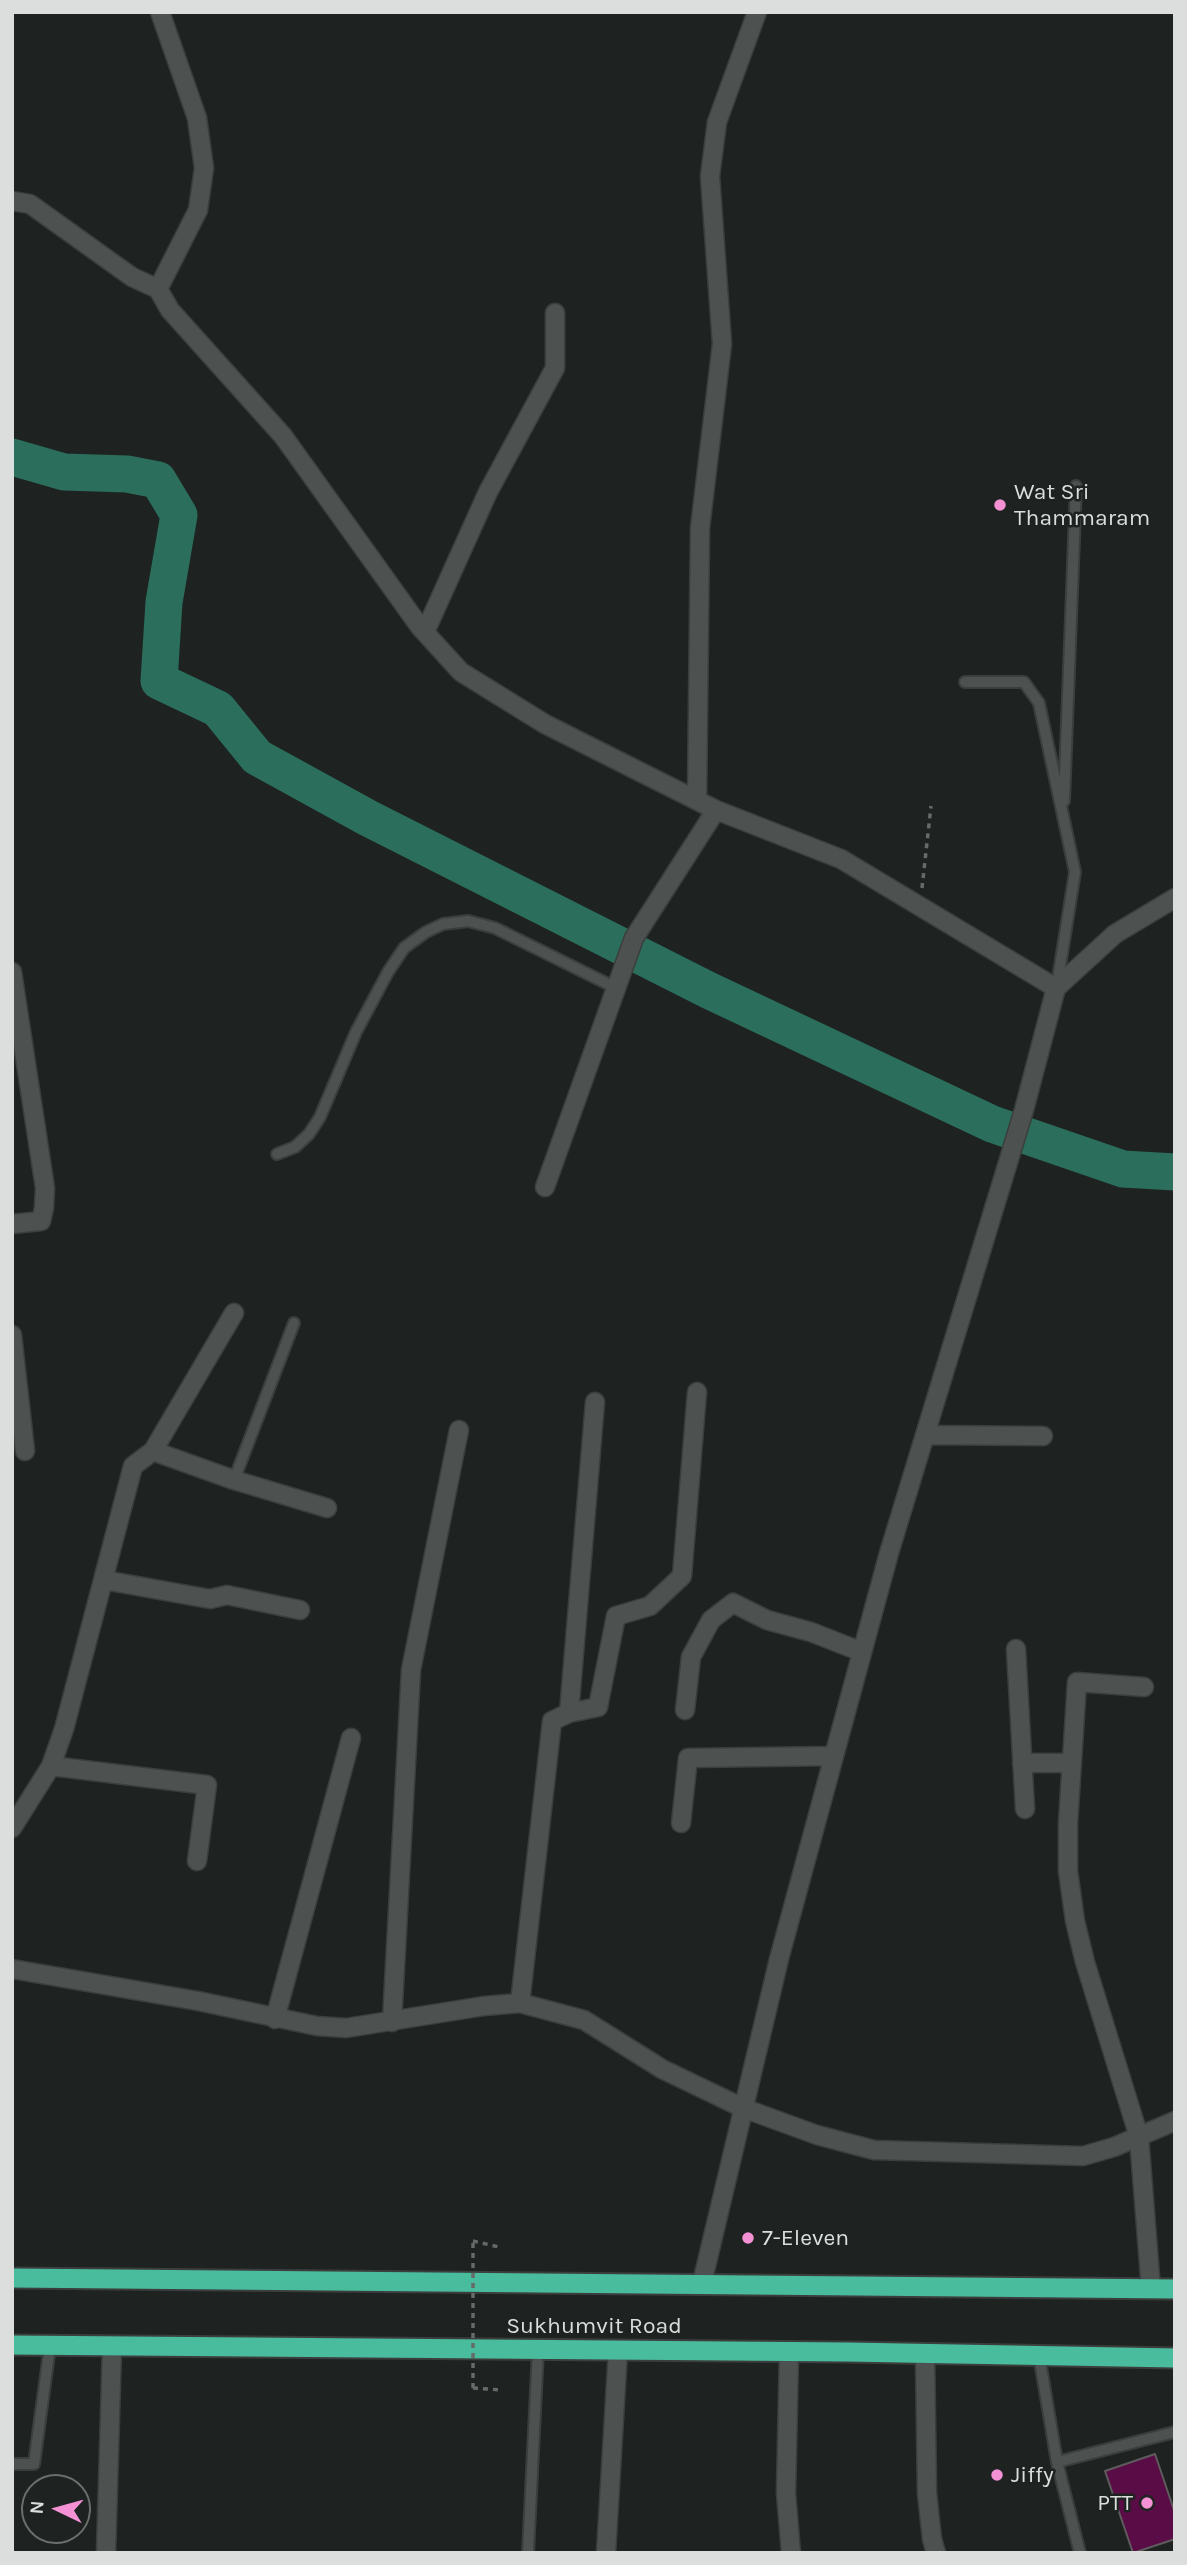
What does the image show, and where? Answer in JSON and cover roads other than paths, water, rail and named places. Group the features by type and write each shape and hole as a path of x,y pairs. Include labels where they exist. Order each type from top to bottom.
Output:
{"highway":[{"name":"Sukhumvit Road","path":"12,2278 1175,2289"},
{"name":"Sukhumvit Road","path":"12,2346 618,2350 1175,2358"}],"street":[{"path":"158,289 198,210 204,167 197,118 160,12"},
{"path":"697,800 700,528 722,344 710,176 717,122 757,12"},
{"path":"12,201 30,204 132,277 158,289 170,310 283,436 425,632 461,672 545,724 716,810 841,859 1056,988"},
{"path":"425,632 488,492 555,368 555,313"},
{"path":"545,1187 634,938 716,810"},
{"path":"702,2283 779,1959 862,1652 1024,1110 1056,988 1115,934 1175,898"},
{"path":"12,972 45,1188 41,1221 12,1224"},
{"path":"12,1828 51,1766 64,1729 133,1466 153,1451 234,1313"},
{"path":"12,1335 25,1451"},
{"path":"520,2004 552,1721 569,1713 598,1707 616,1616 650,1606 682,1576 697,1392"},
{"path":"569,1713 595,1402"},
{"path":"392,2022 411,1670 459,1430"},
{"path":"925,1435 1043,1436"},
{"path":"153,1451 234,1480 327,1508"},
{"path":"104,1580 210,1599 227,1595 300,1610"},
{"path":"685,1710 691,1657 711,1620 733,1603 767,1620 811,1632 862,1652"},
{"path":"1016,1649 1025,1809"},
{"path":"1144,1687 1077,1682 1068,1871 1074,1921 1139,2137 1151,2289"},
{"path":"275,2018 351,1738"},
{"path":"681,1823 688,1758 834,1756"},
{"path":"1023,1763 1072,1763"},
{"path":"51,1766 207,1785 197,1861"},
{"path":"12,1969 198,2001 275,2018 346,2028 484,2006 520,2004 584,2020 662,2069 743,2108 817,2135 874,2150 1083,2156 1139,2137 1175,2121"},
{"path":"106,2553 112,2347"},
{"path":"606,2553 618,2350"},
{"path":"789,2352 786,2493 791,2553"},
{"path":"925,2354 927,2493 936,2553"}],"lane":[{"path":"1063,816 1076,486"},
{"path":"965,682 1024,682 1039,703 1075,872 1056,988"},
{"path":"277,1154 295,1147 309,1134 320,1117 356,1032 388,972 404,948 426,932 443,924 468,921 495,928 617,988"},
{"path":"234,1480 294,1323"},
{"path":"12,2464 34,2464 50,2346"},
{"path":"528,2553 538,2350"},
{"path":"1039,2355 1057,2462 1080,2553"},
{"path":"1057,2462 1175,2432"}],"waterway":[{"path":"12,457 64,472 127,474 158,480 179,515 164,602 159,681 218,709 257,757 368,818 708,990 992,1124 1123,1169 1175,1172"}],"place":[{"name":"Wat Sri Thammaram","path":"1000,505"},
{"name":"7-Eleven","path":"748,2238"},
{"name":"Jiffy","path":"997,2475"},
{"name":"PTT","path":"1147,2503"}]}
